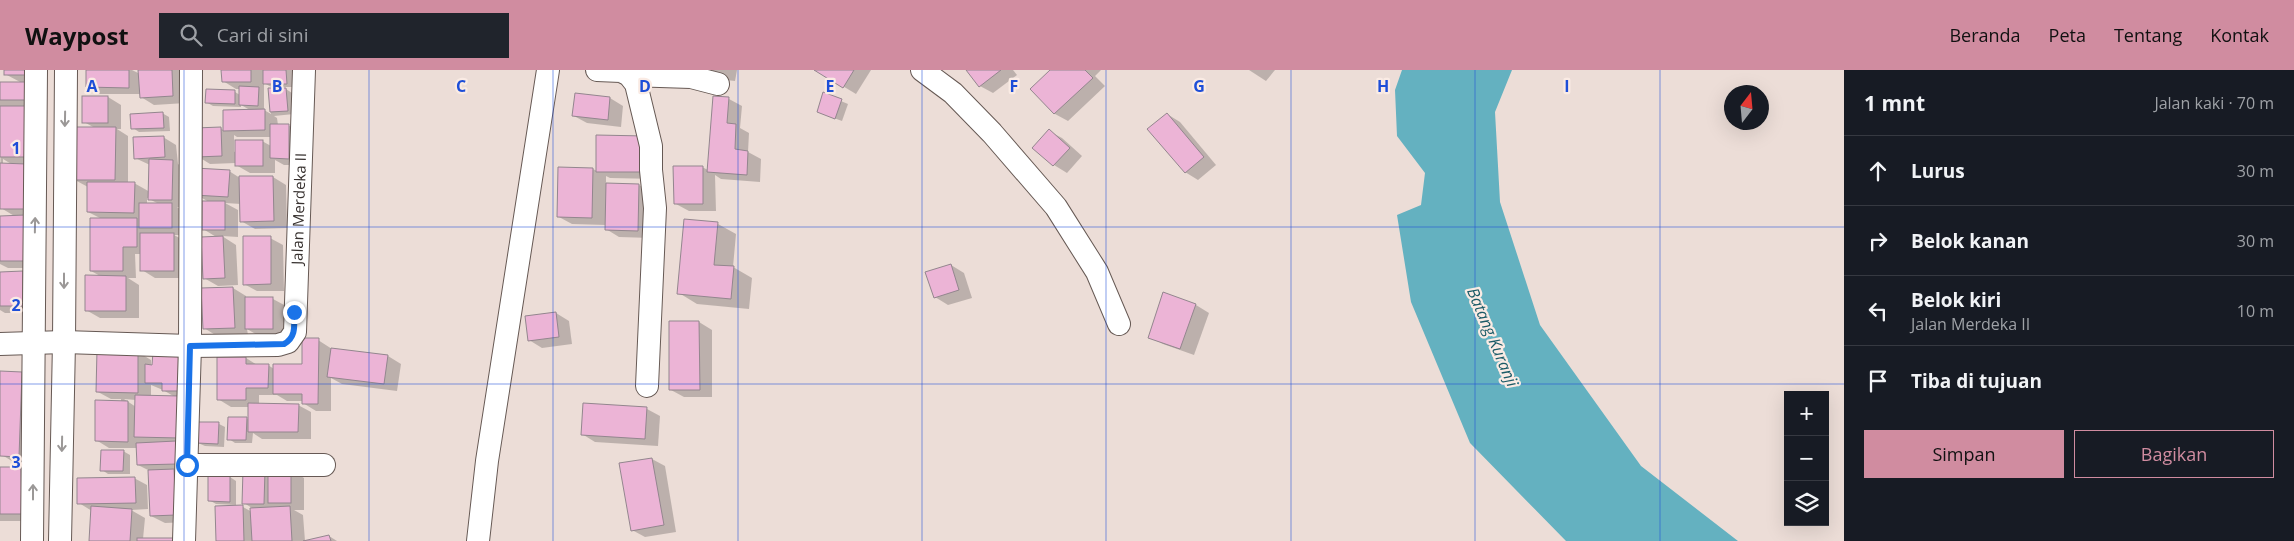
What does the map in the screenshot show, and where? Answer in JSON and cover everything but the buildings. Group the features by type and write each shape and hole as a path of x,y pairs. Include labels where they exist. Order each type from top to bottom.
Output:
{"street":[{"path":"32,541 36,70"},
{"path":"60,541 66,70"},
{"path":"184,541 190,346 191,70"},
{"name":"Jalan Merdeka II","path":"190,346 284,344 292,337 294,332 304,70"},
{"path":"478,541 487,461 548,70"},
{"path":"597,70 621,71 629,75 691,77 718,84"},
{"path":"922,70 953,93 992,132 1056,206 1097,272 1119,324"},
{"path":"629,75 636,84 651,146 650,170 655,208 647,386"},
{"path":"35,183 64,184"},
{"path":"0,344 64,342 190,346"},
{"path":"187,465 324,465"}],"water":[{"name":"Batang Kuranji","path":"1402,70 1512,70 1495,112 1500,202 1540,325 1641,466 1738,541 1566,541 1470,443 1411,302 1397,215 1421,205 1425,173 1397,136 1395,90"}],"route":[{"path":"187,465 190,346 284,344 288,342 294,332 294,312"}]}
